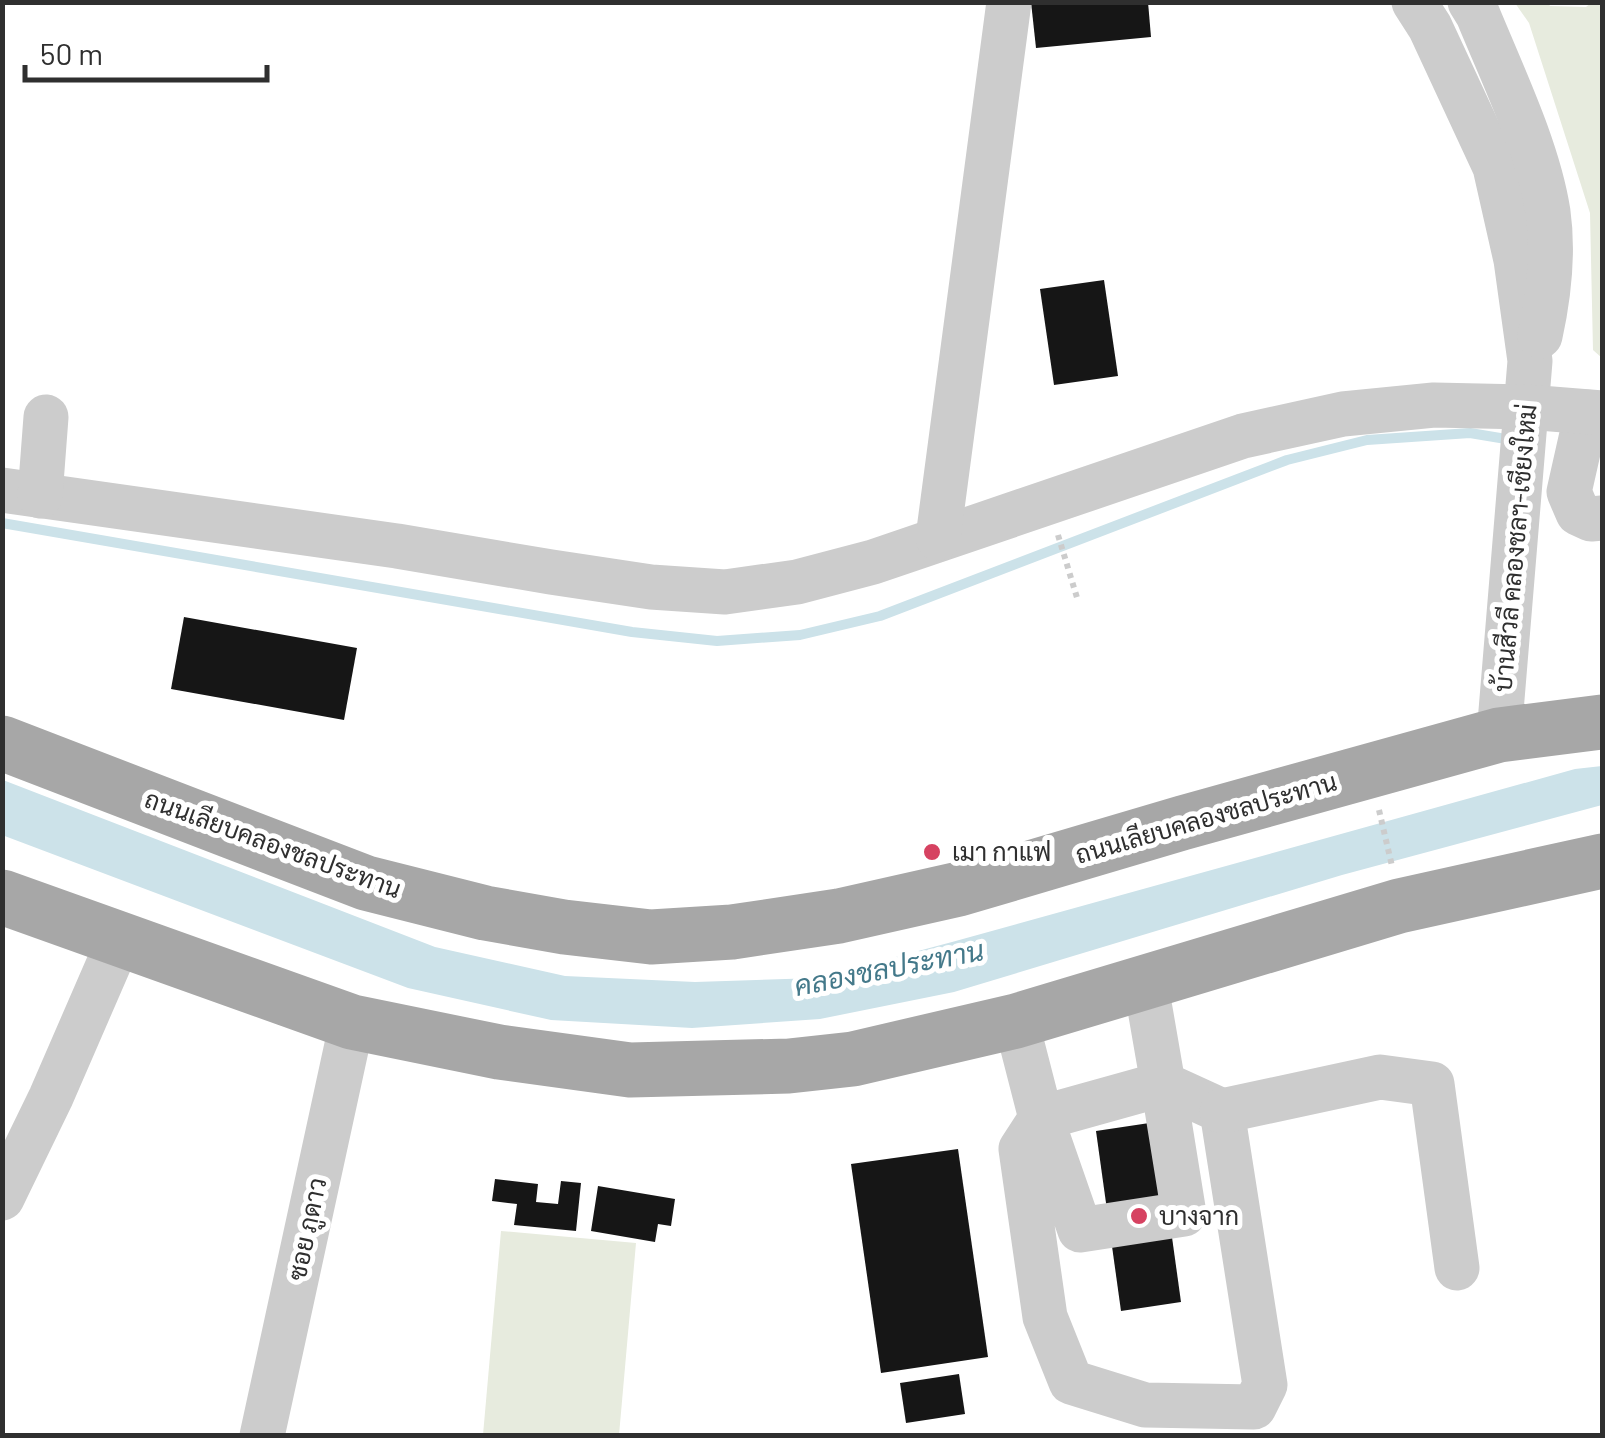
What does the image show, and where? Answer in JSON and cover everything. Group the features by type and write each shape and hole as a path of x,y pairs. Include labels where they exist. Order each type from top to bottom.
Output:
{"main road":[{"name":"ถนนเลียบคลองชลประทาน","path":"2,743 366,883 485,914 650,937 732,932 839,916 959,889 1499,735 1602,722"},
{"path":"2,896 352,1022 498,1052 630,1070 789,1066 853,1058 1016,1020 1399,906 1602,862"}],"street":[{"path":"938,538 1009,2"},
{"name":"บ้านสีวลี คลองชลฯ-เชียงใหม่","path":"1414,2 1430,27 1494,166 1516,260 1530,361 1499,735"},
{"name":"บ้านสีวลี คลองชลฯ-เชียงใหม่","path":"1470,2 1531,148 1548,212 1551,274 1541,335 1530,361"},
{"path":"46,417 21,493 652,587 725,592 796,582 873,562 1243,436 1342,414 1434,406 1527,407 1586,431 1569,492 1572,504 1583,517 1602,518"},
{"path":"2,1198 120,938"},
{"path":"1016,1020 1041,1118 1080,1230 1184,1214 1145,980"},
{"name":"ซอย ภูดาว","path":"262,1436 352,1022"},
{"path":"1222,1111 1265,1386 1254,1407 1145,1404 1071,1382 1046,1316 1020,1150 1041,1118 1163,1084 1222,1111 1380,1076 1432,1084 1457,1268"}],"path":[{"path":"1065,560 1078,601"},
{"path":"1378,809 1392,869"}],"shaded area":[{"path":"1515,3 1586,7 1602,3 1602,358 1593,350 1590,213 1529,23"},
{"path":"501,1231 636,1243 619,1435 483,1435"}],"water":[{"name":"คลองชลประทาน","path":"1602,766 1602,805 1342,875 954,992 820,1019 692,1028 551,1020 408,988 2,835 3,780 435,947 565,976 695,982 817,978 1575,769"}],"building":[{"path":"1031,2 1148,2 1151,37 1036,48"},
{"path":"1104,280 1118,376 1054,385 1040,289"},
{"path":"184,617 357,648 344,720 171,689"},
{"name":"บางจาก","path":"1156,1122 1181,1302 1121,1311 1096,1131"},
{"path":"958,1149 988,1357 881,1373 851,1164"},
{"path":"495,1179 538,1184 536,1202 558,1204 561,1181 581,1183 576,1231 514,1225 517,1204 492,1201"},
{"path":"598,1186 675,1199 671,1226 658,1224 655,1242 591,1231"},
{"path":"959,1374 965,1414 906,1423 900,1383"}],"waterway":[{"path":"2,523 632,632 717,641 800,635 880,616 1287,460 1367,440 1470,433 1512,440"}],"place":[{"name":"เมา กาแฟ","path":"932,852"},
{"name":"บางจาก","path":"1139,1216"}]}
